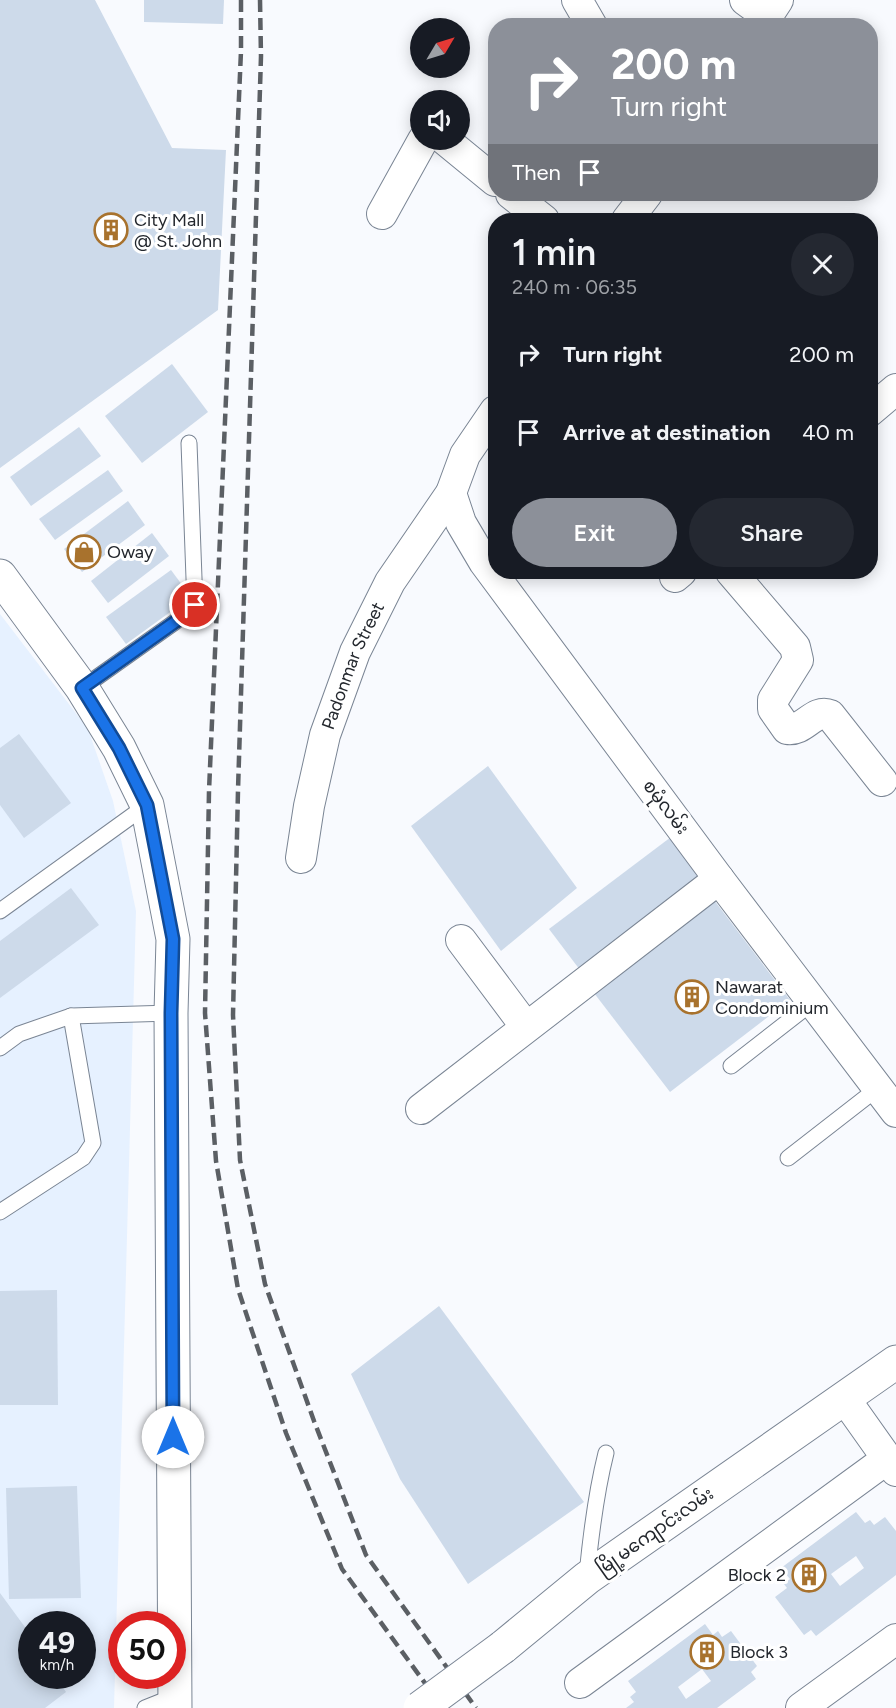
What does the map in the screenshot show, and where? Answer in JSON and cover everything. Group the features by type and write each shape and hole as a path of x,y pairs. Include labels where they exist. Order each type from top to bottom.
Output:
{"main road":[{"path":"0,576 82,688 119,748 147,805 173,939 171,1013 175,1702"},
{"name":"မြို့မကျောင်းလမ်း","path":"420,1708 503,1647 587,1578 896,1362"}],"street":[{"path":"577,0 587,18"},
{"path":"382,214 417,150"},
{"path":"457,150 488,175"},
{"path":"520,201 535,213"},
{"path":"632,213 642,201"},
{"path":"878,404 896,389"},
{"name":"Padonmar Street","path":"301,858 309,806 325,735 355,652 390,582 451,493 465,455 488,421"},
{"name":"စမုံလမ်း","path":"451,493 461,523 488,567"},
{"name":"စမုံလမ်း","path":"497,579 719,879 896,1112"},
{"path":"737,579 798,653 798,660 773,700 773,710 787,729 795,730 821,713 830,715 880,782"},
{"path":"421,1109 719,879"},
{"path":"461,940 526,1028"},
{"path":"580,1683 892,1465 845,1399"},
{"path":"801,1708 896,1639"}],"lane":[{"path":"82,688 175,622 195,605 189,443"},
{"path":"0,911 147,805"},
{"path":"731,1066 813,1002"},
{"path":"0,1048 19,1034 71,1016 171,1013"},
{"path":"0,1212 83,1158 93,1143 71,1016"},
{"path":"788,1158 878,1088"},
{"path":"587,1578 591,1528 606,1453"},
{"path":"145,1708 175,1702"}],"shaded area":[{"path":"0,614 88,729 113,801 136,911 117,1611 108,1611 108,1689 115,1689 114,1708 0,1708"}],"building":[{"name":"City Mall @ St. John","path":"0,0 95,0 172,148 226,150 218,310 0,468"},
{"path":"144,0 224,0 223,24 144,22"},
{"path":"172,364 208,412 142,463 105,416"},
{"path":"79,427 101,456 31,506 10,477"},
{"path":"108,470 123,491 55,540 39,519"},
{"path":"128,501 145,525 82,572 64,549"},
{"path":"152,533 169,556 108,603 91,581"},
{"path":"171,570 191,597 126,644 106,617"},
{"path":"19,734 71,803 24,838 0,805 0,748"},
{"path":"488,766 577,888 501,951 411,826"},
{"path":"675,834 705,872 580,970 549,929"},
{"path":"71,888 99,925 0,998 0,941"},
{"name":"Nawarat Condominium","path":"714,900 790,1000 670,1092 594,993"},
{"path":"57,1290 58,1405 0,1405 0,1291"},
{"path":"439,1306 584,1502 468,1584 400,1479 351,1374"},
{"path":"77,1486 81,1598 9,1599 6,1488"},
{"name":"Block 2","path":"856,1512 865,1523 870,1520 874,1525 885,1517 896,1531 896,1575 816,1636 811,1630 804,1635 775,1597 787,1588 784,1584 790,1579 781,1568","holes":["856,1556 864,1568 840,1586 831,1574"]},
{"path":"0,1593 18,1618 18,1689 64,1689 66,1692 45,1708 0,1708"},
{"name":"Block 3","path":"705,1624 713,1635 718,1631 722,1637 731,1631 757,1666 751,1672 756,1679 717,1708 626,1708 634,1702 630,1697 636,1692 628,1681","holes":["702,1669 711,1681 686,1699 678,1687"]}],"railway":[{"path":"241,0 241,51 209,791 205,1013 216,1161 238,1289 286,1433 342,1569 443,1708"},
{"path":"260,0 261,56 233,1015 240,1160 265,1284 314,1421 366,1555 476,1708"}],"place":[{"name":"City Mall @ St. John","path":"111,230"},
{"name":"Oway","path":"84,552"},
{"name":"Nawarat Condominium","path":"692,997"},
{"name":"Block 2","path":"809,1575"},
{"name":"Block 3","path":"707,1652"}],"route":[{"path":"173,1437 171,1013 173,939 147,805 119,748 82,688 175,622 195,605"}]}
